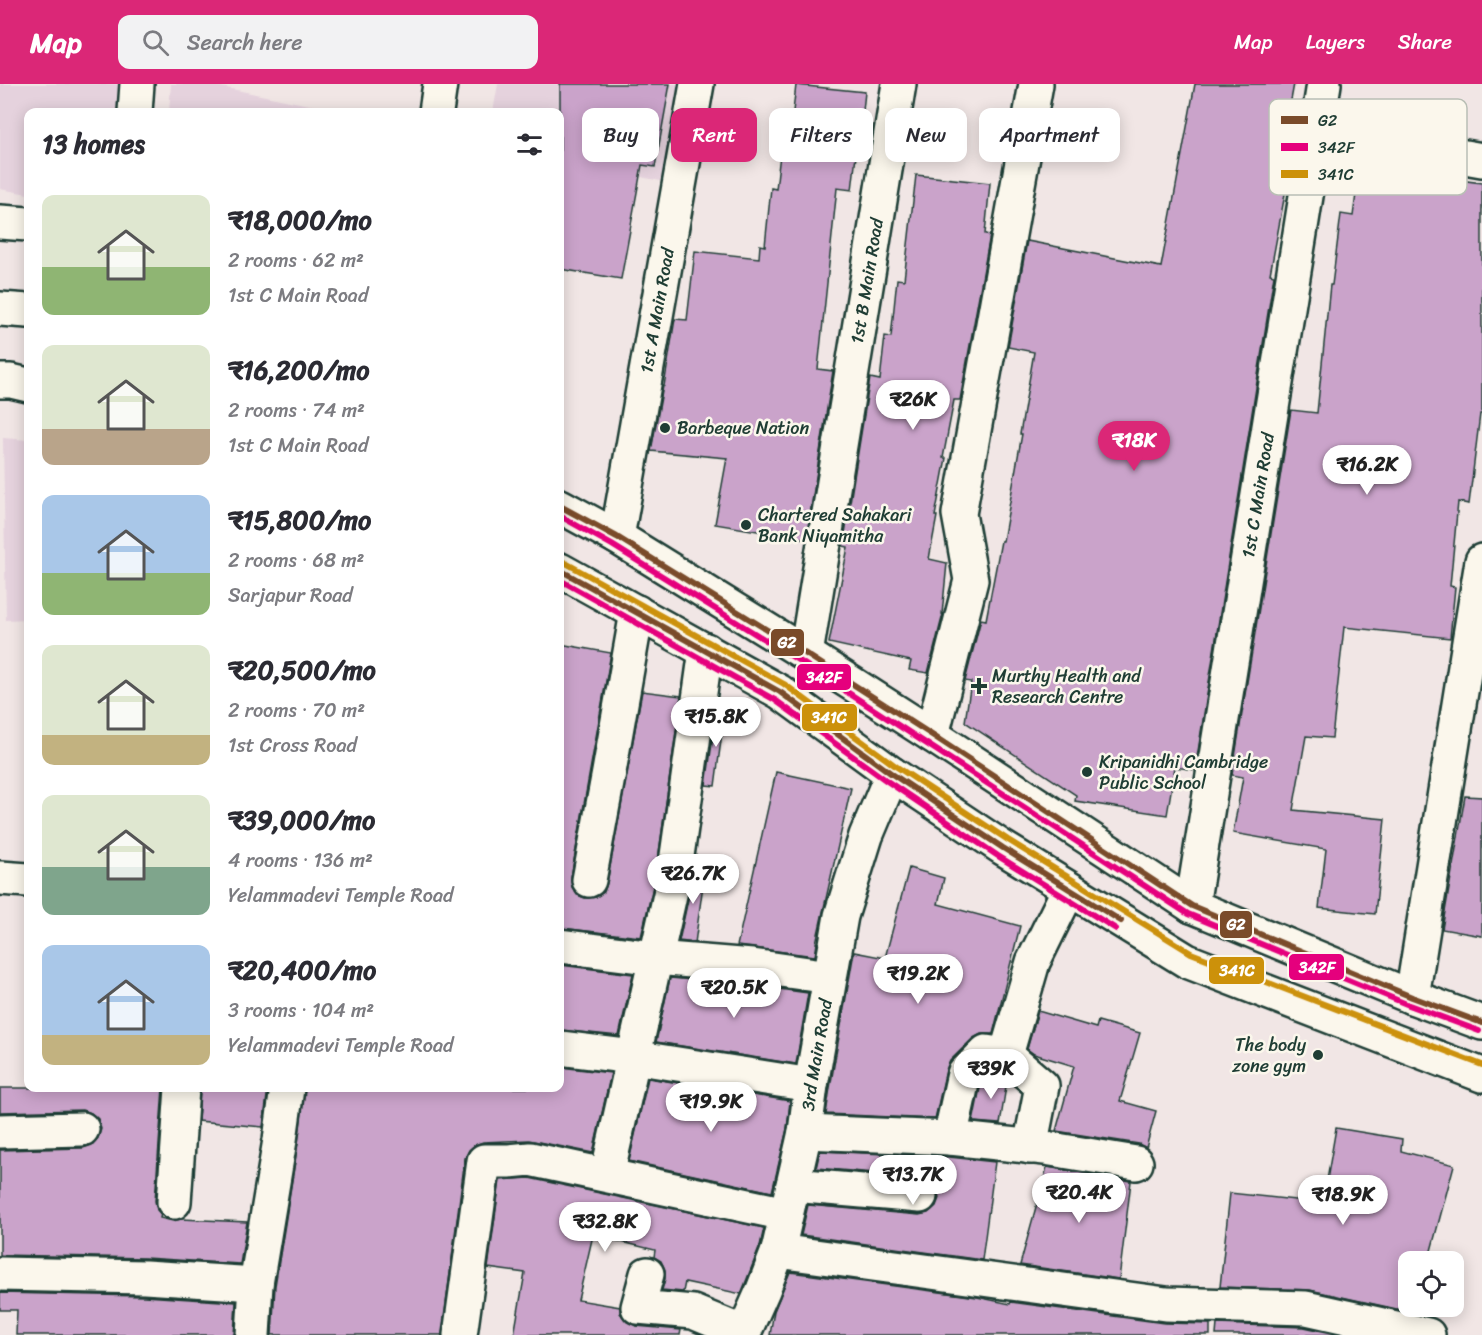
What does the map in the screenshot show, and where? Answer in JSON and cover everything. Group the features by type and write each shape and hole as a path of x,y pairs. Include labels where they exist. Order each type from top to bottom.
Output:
{"street":[{"path":"135,108 136,84"},
{"path":"437,108 440,84"},
{"name":"1st A Main Road","path":"617,537 697,84"},
{"name":"1st B Main Road","path":"806,654 899,84"},
{"path":"932,735 971,580 959,514 1036,84"},
{"name":"1st C Main Road","path":"1322,99 1324,84"},
{"path":"1467,157 1482,160"},
{"name":"1st C Main Road","path":"1192,906 1307,195"},
{"path":"0,222 24,224"},
{"path":"0,309 24,311"},
{"path":"0,381 24,384"},
{"path":"564,508 617,537 806,654 1192,906 1412,997 1482,1023"},
{"path":"1412,997 1482,561"},
{"path":"564,572 780,692 892,774 1003,848 1187,961 1482,1075"},
{"path":"589,880 637,612"},
{"path":"607,1175 674,877 706,650"},
{"name":"3rd Main Road","path":"744,1334 778,1251 790,1200 805,1132 811,1085 841,916 866,836 892,774"},
{"path":"0,878 24,880"},
{"path":"1006,1055 1033,962 1070,889"},
{"path":"564,947 655,958 752,966 830,977"},
{"path":"564,1048 811,1085"},
{"path":"950,1138 964,1074 986,1052 1006,1055 1042,1086 1030,1147"},
{"path":"174,1202 182,1092"},
{"path":"253,1335 256,1284 286,1092"},
{"path":"0,1131 82,1129"},
{"path":"805,1132 950,1138 1136,1163"},
{"path":"460,1335 484,1161 530,1159 607,1175 790,1200 920,1196"},
{"path":"778,1251 1166,1304 1306,1308 1428,1335"},
{"path":"0,1274 145,1277 256,1284"},
{"path":"647,1274 638,1307 693,1312 744,1334"}],"shaded area":[{"path":"0,84 120,84 119,108 24,108 24,193 0,189"},
{"path":"171,84 207,84 324,108 169,108"},
{"path":"498,84 686,84 682,108 671,108 671,162 673,162 670,183 564,161 564,108 494,108"},
{"path":"3,438 24,440 24,619 6,620"}],"building":[{"path":"560,84 670,84 659,145 659,108 582,108 582,162 656,162 655,167 642,165 621,279 564,270 564,108 560,108"},
{"path":"1195,84 1294,84 1291,99 1269,99 1269,195 1285,195 1270,274 1274,275 1195,770 1175,767 1167,815 1075,801 1076,795 965,722 971,682 965,681 981,619 986,620 1001,541 1003,541 1034,352 1008,347 1027,241 1161,267"},
{"path":"796,85 865,92 863,108 793,108"},
{"path":"779,162 855,162 852,190 837,188 818,369 833,371 806,539 715,524 727,458 651,451 675,319 687,320 695,251 759,258 760,245 765,246 771,188 776,189"},
{"path":"916,175 990,183 985,234 990,235 960,400 954,400 943,458 946,458 929,559 947,563 943,614 928,673 909,670 911,661 829,643 848,547 843,546 870,378 880,380 885,336 891,337 897,279 904,280"},
{"path":"1467,181 1482,183 1482,414 1480,414 1469,504 1458,502 1450,586 1455,587 1450,638 1344,627 1332,738 1306,736 1293,810 1385,819 1375,914 1319,908 1326,849 1233,833 1243,777 1232,775 1291,410 1317,413 1330,285 1332,285 1341,214 1353,216 1356,195 1467,195"},
{"path":"564,645 611,653 571,877 572,887 577,895 585,898 596,897 604,892 607,883 642,691 681,696 656,874 641,937 564,928"},
{"path":"717,709 725,710 715,786 706,785"},
{"path":"776,772 851,788 815,956 737,946"},
{"path":"1465,796 1482,797 1482,936 1442,929"},
{"path":"695,863 706,863 695,943 679,941"},
{"path":"909,868 944,878 938,904 1020,926 993,1034 981,1034 973,1038 950,1061 935,1119 826,1114 854,952 885,958"},
{"path":"564,965 633,974 619,1036 564,1030"},
{"path":"670,978 808,993 796,1064 656,1042"},
{"path":"1038,1011 1096,1028 1098,1021 1140,1033 1120,1101 1156,1111 1146,1148 1139,1144 1056,1131 1074,1066 1034,1054 1027,1049"},
{"path":"564,1067 611,1073 593,1153 529,1140 483,1142 469,1150 465,1158 442,1335 272,1335 275,1286 304,1092 564,1092"},
{"path":"993,1072 1007,1080 1000,1124 973,1122 981,1083"},
{"path":"648,1078 790,1101 787,1129 772,1192 629,1161"},
{"path":"0,1088 24,1088 24,1092 163,1092 155,1201 157,1210 161,1214 160,1218 173,1221 181,1219 247,1222 240,1264 145,1258 0,1255 0,1150 83,1148 92,1145 101,1129 98,1119 82,1110 0,1112"},
{"path":"200,1092 267,1092 263,1127 198,1121"},
{"path":"1336,1128 1402,1139 1401,1151 1454,1165 1431,1251 1398,1251 1398,1309 1310,1290 1220,1287 1230,1193 1323,1203"},
{"path":"820,1151 949,1157 995,1162 982,1260 801,1235 808,1205 919,1215 928,1213 936,1206 939,1198 937,1188 931,1181 922,1177 816,1168"},
{"path":"1047,1167 1131,1181 1119,1279 1020,1265"},
{"path":"529,1178 764,1228 760,1246 741,1294 685,1282 683,1292 662,1290 665,1270 661,1261 654,1257 655,1250 593,1235 578,1300 620,1307 620,1313 627,1322 636,1326 681,1330 680,1335 514,1335 525,1273 488,1268 500,1180"},
{"path":"790,1272 977,1297 1010,1304 1011,1302 1164,1323 1210,1324 1210,1335 770,1335 774,1311"},
{"path":"0,1293 144,1296 236,1302 234,1335 16,1335 17,1310 0,1310"},
{"path":"1217,1324 1304,1327 1341,1335 1216,1335"}],"transit line":[{"name":"G2","path":"564,508 617,537 806,654 1192,906 1412,997 1482,1023"},
{"name":"342F","path":"564,518 612,545 801,662 1188,914 1409,1005 1479,1031"},
{"name":"341C","path":"564,562 784,684 897,767 1008,840 1191,953 1482,1065"},
{"name":"G2","path":"564,572 780,692 892,774 1003,848 1121,921"},
{"name":"342F","path":"564,582 775,700 887,781 998,856 1116,929"}],"place":[{"name":"Barbeque Nation","path":"665,428"},
{"name":"Chartered Sahakari Bank Niyamitha","path":"746,525"},
{"name":"Murthy Health and Research Centre","path":"979,686"},
{"name":"Kripanidhi Cambridge Public School","path":"1087,772"},
{"name":"The body zone gym","path":"1318,1055"}]}
